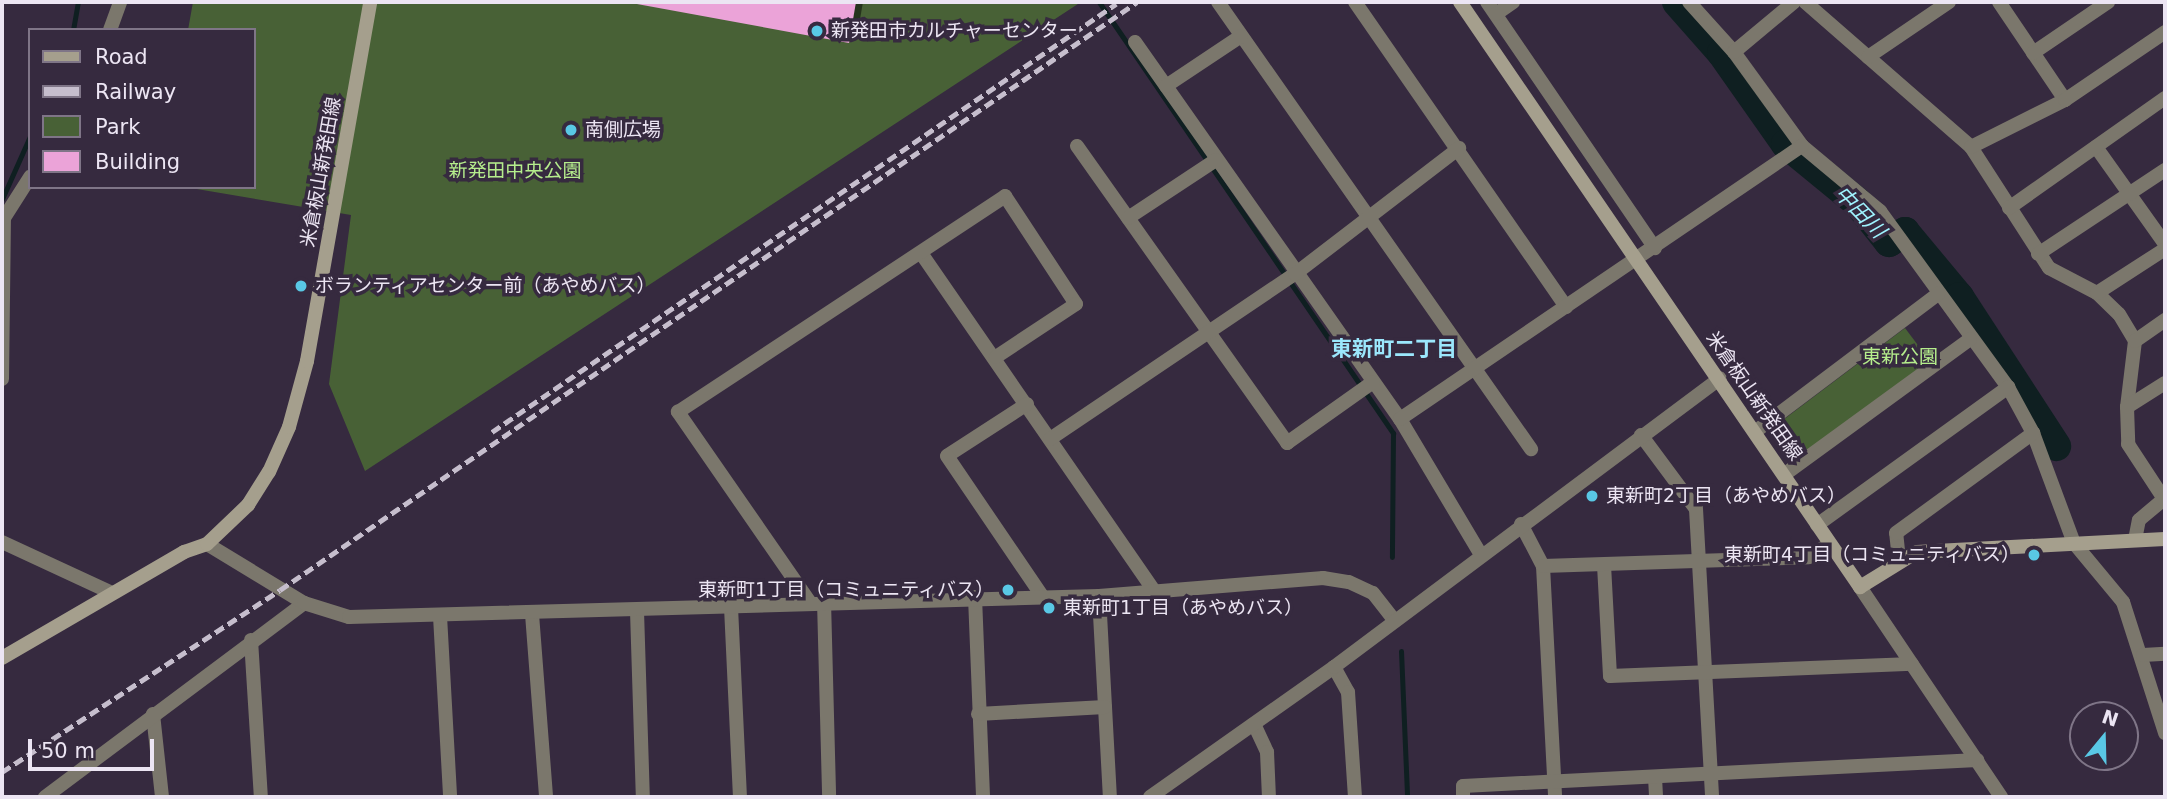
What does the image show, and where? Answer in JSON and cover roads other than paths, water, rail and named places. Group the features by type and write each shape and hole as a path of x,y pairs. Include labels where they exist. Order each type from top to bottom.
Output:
{"main road":[{"name":"米倉板山新発田線","path":"2,658 113,593 207,544 248,505 289,427 310,347 370,2"},
{"name":"米倉板山新発田線","path":"1460,2 1635,260 1720,378 1860,587"},
{"path":"1860,587 1899,560 1940,549 2165,539"}],"street":[{"path":"111,28 120,2"},
{"path":"1218,2 1370,215 1531,449"},
{"path":"1355,2 1459,148 1566,307"},
{"path":"1487,2 1655,248"},
{"path":"1496,14 1513,2"},
{"path":"1689,2 1734,52 1802,146 1880,211 1970,339 2008,387 2033,433 2074,542 2123,603 2143,654 2165,733"},
{"path":"1734,52 1794,2"},
{"path":"1805,2 1970,147 2049,268 2097,293 2119,314 2135,341 2127,407 2128,444 2164,499 2139,520 2135,540"},
{"path":"1868,57 1949,2"},
{"path":"1999,2 2065,100"},
{"path":"2033,53 2108,2"},
{"path":"1970,147 2065,100 2165,32"},
{"path":"1166,86 1241,36"},
{"path":"1135,42 1295,274 1400,419 1481,555"},
{"path":"2009,208 2165,98"},
{"path":"1077,146 1287,443 1373,382"},
{"path":"1400,419 1802,146"},
{"path":"2096,147 2165,246 2097,293"},
{"path":"1050,439 1295,274 1459,148"},
{"path":"1128,218 1216,160"},
{"path":"2038,254 2165,170"},
{"path":"2,379 3,218 28,180"},
{"path":"829,797 817,602 678,412 1005,196 1076,304 996,357"},
{"path":"921,253 996,357 1153,589"},
{"path":"1756,431 1938,294"},
{"path":"2135,341 2165,320"},
{"path":"1785,474 1970,339"},
{"path":"1150,797 1334,667 1521,524 1720,378"},
{"path":"2127,407 2165,383"},
{"path":"1817,525 2008,387"},
{"path":"1027,404 947,456 1043,597"},
{"path":"1899,560 1896,533 2033,433"},
{"path":"1641,435 1696,509 1701,561 1712,797"},
{"path":"1521,524 1543,566 1555,797"},
{"path":"2,542 113,593"},
{"path":"207,544 304,603 349,617 637,611 975,597 1098,596 1153,589 1336,580 1373,593 1394,621"},
{"path":"1543,566 1809,557 1829,544"},
{"path":"1604,565 1610,676 1912,664"},
{"path":"1860,587 2001,797"},
{"path":"1098,596 1110,797"},
{"path":"975,597 982,797"},
{"path":"45,797 251,640 304,603"},
{"path":"732,607 740,797"},
{"path":"637,611 643,797"},
{"path":"532,614 546,797"},
{"path":"440,616 450,797"},
{"path":"251,640 261,797"},
{"path":"2143,654 2165,654"},
{"path":"1334,667 1348,692 1355,797"},
{"path":"978,714 1105,707"},
{"path":"153,714 162,797"},
{"path":"1254,724 1267,752 1269,797"},
{"path":"1463,797 1462,786 1977,760"},
{"path":"1655,777 1656,797"}],"waterway":[{"path":"73,28 78,2"},
{"path":"1099,2 1393,433 1392,557"},
{"name":"中田川","path":"1677,2 1722,53 1786,144 1858,203 1889,242 1905,232 1959,297 2056,446"},
{"path":"2,199 28,140"},
{"path":"1401,651 1407,797"}],"railway":[{"path":"2,772 280,590 1137,2"},
{"path":"492,432 1116,4"}],"place":[{"name":"新発田市カルチャーセンター","path":"817,31"},
{"name":"南側広場","path":"571,130"},
{"name":"ボランティアセンター前（あやめバス）","path":"301,286"},
{"name":"東新町2丁目（あやめバス）","path":"1592,496"},
{"name":"東新町4丁目（コミュニティバス）","path":"2034,555"},
{"name":"東新町1丁目（コミュニティバス）","path":"1008,590"},
{"name":"東新町1丁目（あやめバス）","path":"1049,608"}],"district":[{"name":"東新町二丁目","path":"1394,349"}],"park label":[{"name":"新発田中央公園","path":"515,171"},
{"name":"東新公園","path":"1900,357"}]}
